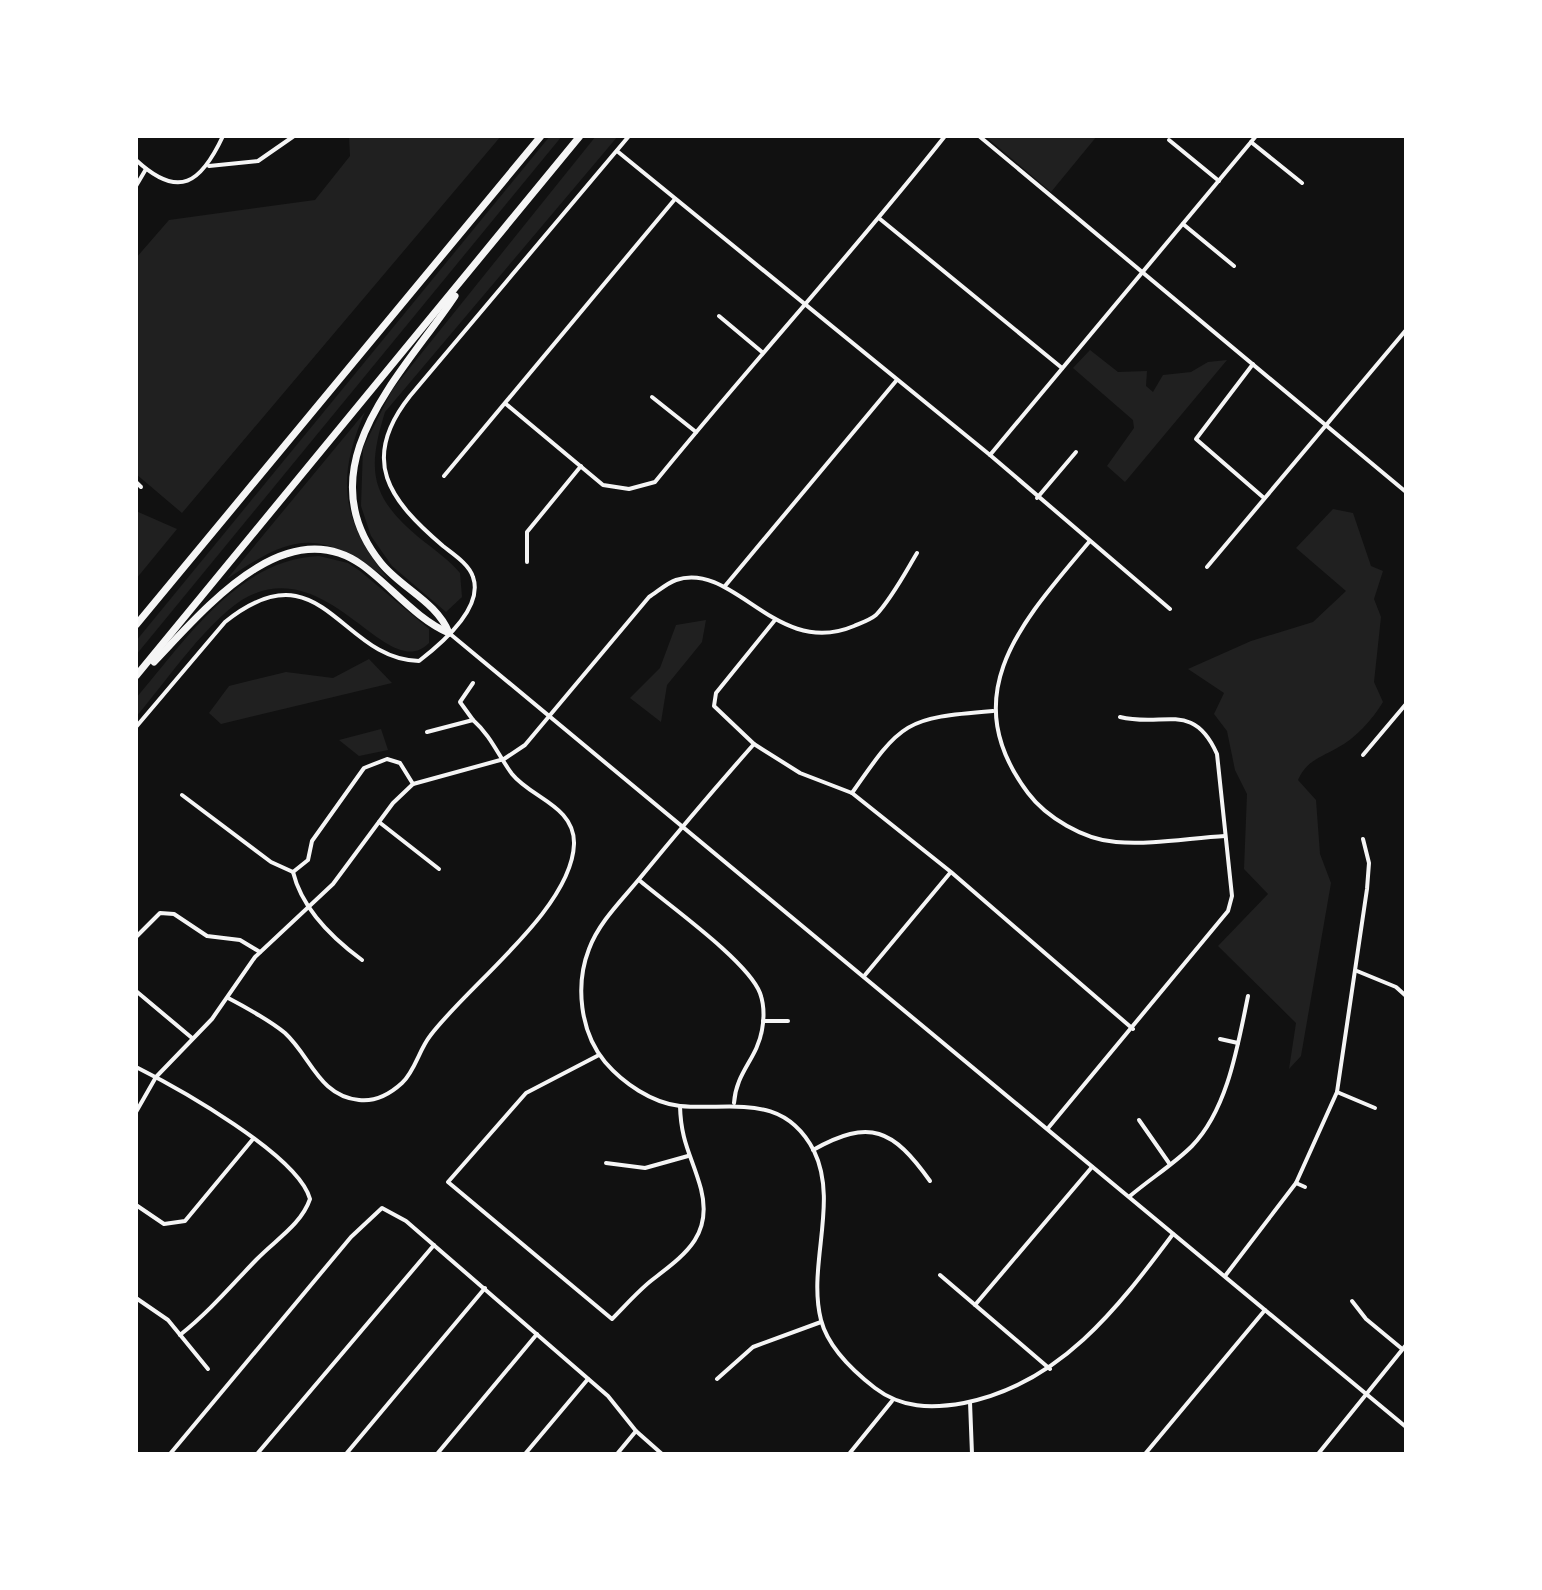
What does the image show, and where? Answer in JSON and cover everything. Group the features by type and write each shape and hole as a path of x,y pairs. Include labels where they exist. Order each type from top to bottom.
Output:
{"highway":[{"path":"136,625 541,136"},
{"path":"136,678 580,136"},
{"path":"449,633 438,614 390,573 370,548 357,512 354,466 364,429 384,394 478,262"},
{"path":"136,678 229,588 273,558 301,550 329,551 352,559 449,633"}],"street":[{"path":"209,166 223,136"},
{"path":"136,160 162,180 181,182 209,166 258,161 294,136"},
{"path":"136,727 225,622 242,609 277,595 313,602 333,613 386,656 400,661 419,661 449,633 470,606 473,577 464,564 408,516 394,498 383,456 387,434 395,414 629,136"},
{"path":"506,404 603,485 629,489 655,482 762,352 880,219 945,136"},
{"path":"979,136 1406,492"},
{"path":"990,455 1256,136"},
{"path":"1169,140 1219,181"},
{"path":"1251,142 1302,183"},
{"path":"617,151 990,455 1170,609"},
{"path":"136,186 146,169"},
{"path":"444,476 675,199"},
{"path":"880,219 1062,368"},
{"path":"1183,224 1234,266"},
{"path":"719,316 762,352"},
{"path":"1207,567 1406,330"},
{"path":"1253,364 1196,439 1264,498"},
{"path":"725,586 896,381"},
{"path":"652,397 696,432"},
{"path":"1037,498 1076,452"},
{"path":"527,562 527,532 581,466"},
{"path":"136,482 141,487"},
{"path":"1089,542 1024,624 1008,651 993,711 1011,768 1040,809 1089,837 1115,842 1225,836"},
{"path":"136,1112 156,1077 228,998 260,952 347,868 379,822 413,784 504,759 525,745 649,597 677,580 725,586 775,620 807,634 843,630 874,617 917,553"},
{"path":"775,620 716,693 714,706 754,744 800,773 852,793 951,872 1133,1029"},
{"path":"449,633 1049,1127 1092,1167 1406,1427"},
{"path":"228,998 284,1033 327,1087 340,1096 371,1101 390,1093 406,1080 428,1038 474,987 507,957 570,868 574,841 569,824 559,809 522,784 487,732 460,702 473,683"},
{"path":"1363,755 1406,704"},
{"path":"852,793 886,745 915,721 993,711"},
{"path":"1049,1127 1228,911 1232,896 1217,754 1199,726 1185,719 1169,717 1142,723 1120,717"},
{"path":"427,732 473,720"},
{"path":"754,744 600,927 583,969 582,1015 599,1055 628,1084 660,1101 680,1106 734,1103 755,1106 785,1121 813,1150 822,1193 817,1299 821,1322 842,1357 892,1401 923,1407 970,1402 1013,1388 1050,1369 1103,1322 1173,1234"},
{"path":"182,795 240,841 283,870 293,872 308,860 312,841 364,768 387,759 400,763 413,784"},
{"path":"379,822 439,869"},
{"path":"1225,1276 1296,1183 1337,1092 1357,971 1369,863 1363,839"},
{"path":"293,872 300,895 309,907 342,945 362,960"},
{"path":"865,975 951,872"},
{"path":"639,880 753,981 761,995 763,1021 756,1049 735,1084 734,1103"},
{"path":"136,937 160,913 174,914 207,936 240,940 260,952"},
{"path":"1357,971 1396,987 1406,996"},
{"path":"136,991 192,1038"},
{"path":"1130,1196 1193,1145 1215,1112 1238,1043 1248,996"},
{"path":"763,1021 788,1021"},
{"path":"1220,1039 1238,1043"},
{"path":"599,1055 526,1093 448,1182 612,1319 653,1279 677,1264 700,1230 702,1194 681,1136 680,1106"},
{"path":"136,1067 253,1139 307,1187 310,1199 301,1219 254,1262 229,1292 180,1335"},
{"path":"1337,1092 1375,1108"},
{"path":"1139,1120 1169,1163"},
{"path":"813,1150 855,1130 875,1131 906,1150 930,1181"},
{"path":"136,1205 164,1224 185,1221 253,1139"},
{"path":"606,1163 645,1168 688,1156"},
{"path":"975,1305 1092,1167"},
{"path":"1296,1183 1305,1187"},
{"path":"170,1454 351,1237 378,1210 388,1208 608,1396 636,1431 662,1454"},
{"path":"257,1454 434,1245"},
{"path":"940,1275 1050,1369"},
{"path":"346,1454 485,1288"},
{"path":"136,1298 168,1320 208,1369"},
{"path":"1318,1454 1403,1346 1366,1319 1352,1301"},
{"path":"1145,1454 1265,1310"},
{"path":"717,1379 753,1347 821,1322"},
{"path":"437,1454 537,1334"},
{"path":"525,1454 588,1379"},
{"path":"849,1454 892,1401"},
{"path":"970,1402 972,1454"},
{"path":"617,1454 636,1431"}],"shaded area":[{"path":"349,136 501,136 182,513 136,474 136,258 169,220 315,200 350,156"},
{"path":"550,136 562,136 136,655 136,641"},
{"path":"596,136 618,136 385,412 376,452 377,483 392,511 460,573 462,597 446,612 392,566 371,536 361,506 363,448 392,390"},
{"path":"985,136 1097,136 1051,192"},
{"path":"1090,350 1118,372 1147,371 1146,386 1153,392 1163,375 1191,372 1208,362 1227,360 1125,482 1107,466 1134,428 1133,420 1073,368"},
{"path":"365,412 349,459 348,500 361,539 389,580 344,552 308,543 272,552 227,579"},
{"path":"1333,509 1353,513 1371,566 1383,571 1374,599 1381,617 1374,682 1383,702 1357,734 1310,764 1298,780 1316,800 1320,854 1331,883 1301,1056 1289,1069 1296,1023 1218,946 1268,894 1244,869 1247,794 1235,770 1227,731 1214,714 1224,693 1188,669 1251,641 1313,622 1346,591 1296,548"},
{"path":"136,511 177,529 136,579"},
{"path":"319,556 348,563 360,571 429,629 429,643 413,651 395,648 331,604 306,592 279,588 249,596 219,618 136,717 136,698 194,629 238,587 263,571 290,561"},
{"path":"706,620 702,642 667,685 661,722 630,698 660,668 676,625"},
{"path":"369,659 392,683 221,724 209,713 229,686 286,672 333,678"},
{"path":"381,729 388,750 359,756 339,740"}]}
